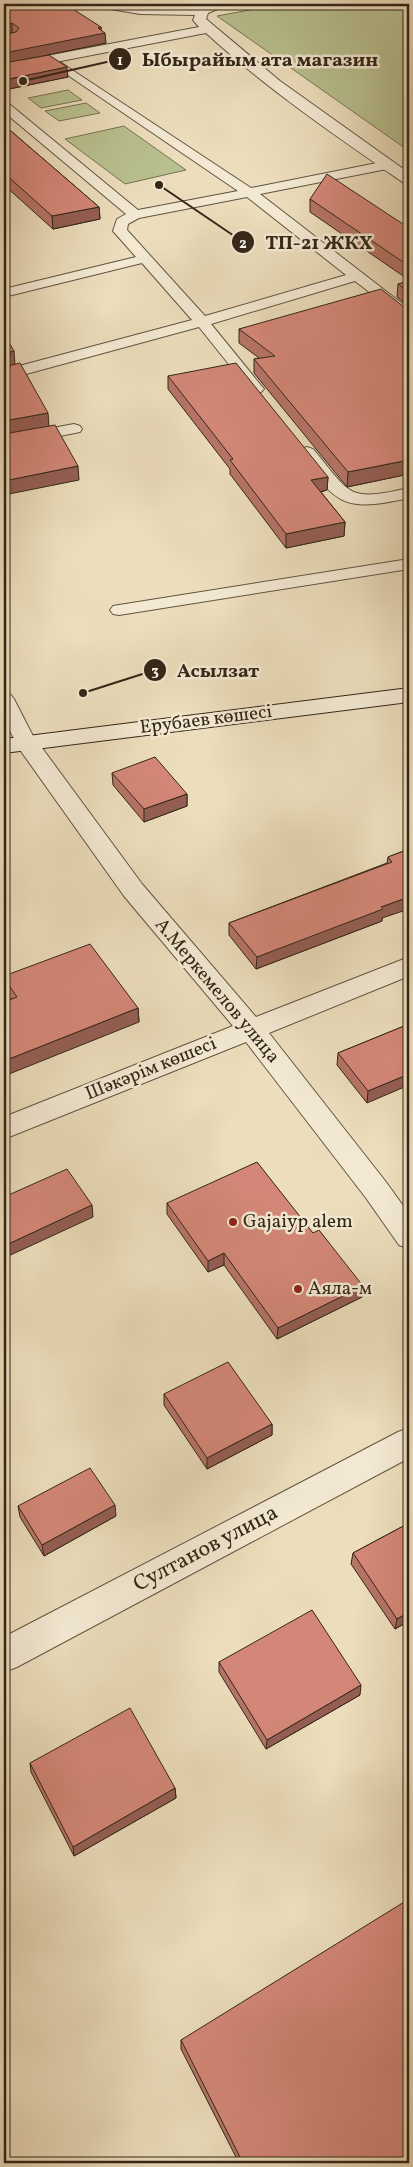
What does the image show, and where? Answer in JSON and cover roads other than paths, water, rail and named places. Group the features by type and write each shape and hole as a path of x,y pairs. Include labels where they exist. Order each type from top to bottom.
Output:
{"street":[{"path":"103,4 142,10 202,11 218,4"},
{"path":"202,11 200,20 208,29 271,82 409,180"},
{"path":"4,68 208,29"},
{"name":"Ерубаев көшесі","path":"15,744 409,695"},
{"name":"А.Меркемелов улица","path":"15,744 133,890 250,1028 376,1190 409,1237"},
{"name":"Шәкәрім көшесі","path":"4,1128 409,966"},
{"name":"Султанов улица","path":"4,1655 409,1442"}],"lane":[{"path":"51,59 250,193 409,316"},
{"path":"4,106 135,216"},
{"path":"268,404 202,322 143,259 120,231 122,222 135,216 387,165"},
{"path":"4,292 143,259"},
{"path":"4,375 202,322 358,276"},
{"path":"4,442 74,429"},
{"path":"299,441 341,493 357,499 378,499 409,493"},
{"path":"119,610 409,564"},
{"path":"4,699 15,744"}],"place":[{"name":"Ыбырайым ата магазин","path":"23,81"},
{"name":"ТП-21 ЖКХ","path":"159,185"},
{"name":"Асылзат","path":"83,693"},
{"name":"Gajaiyp alem","path":"233,1222"},
{"name":"Аяла-м","path":"298,1289"}]}
